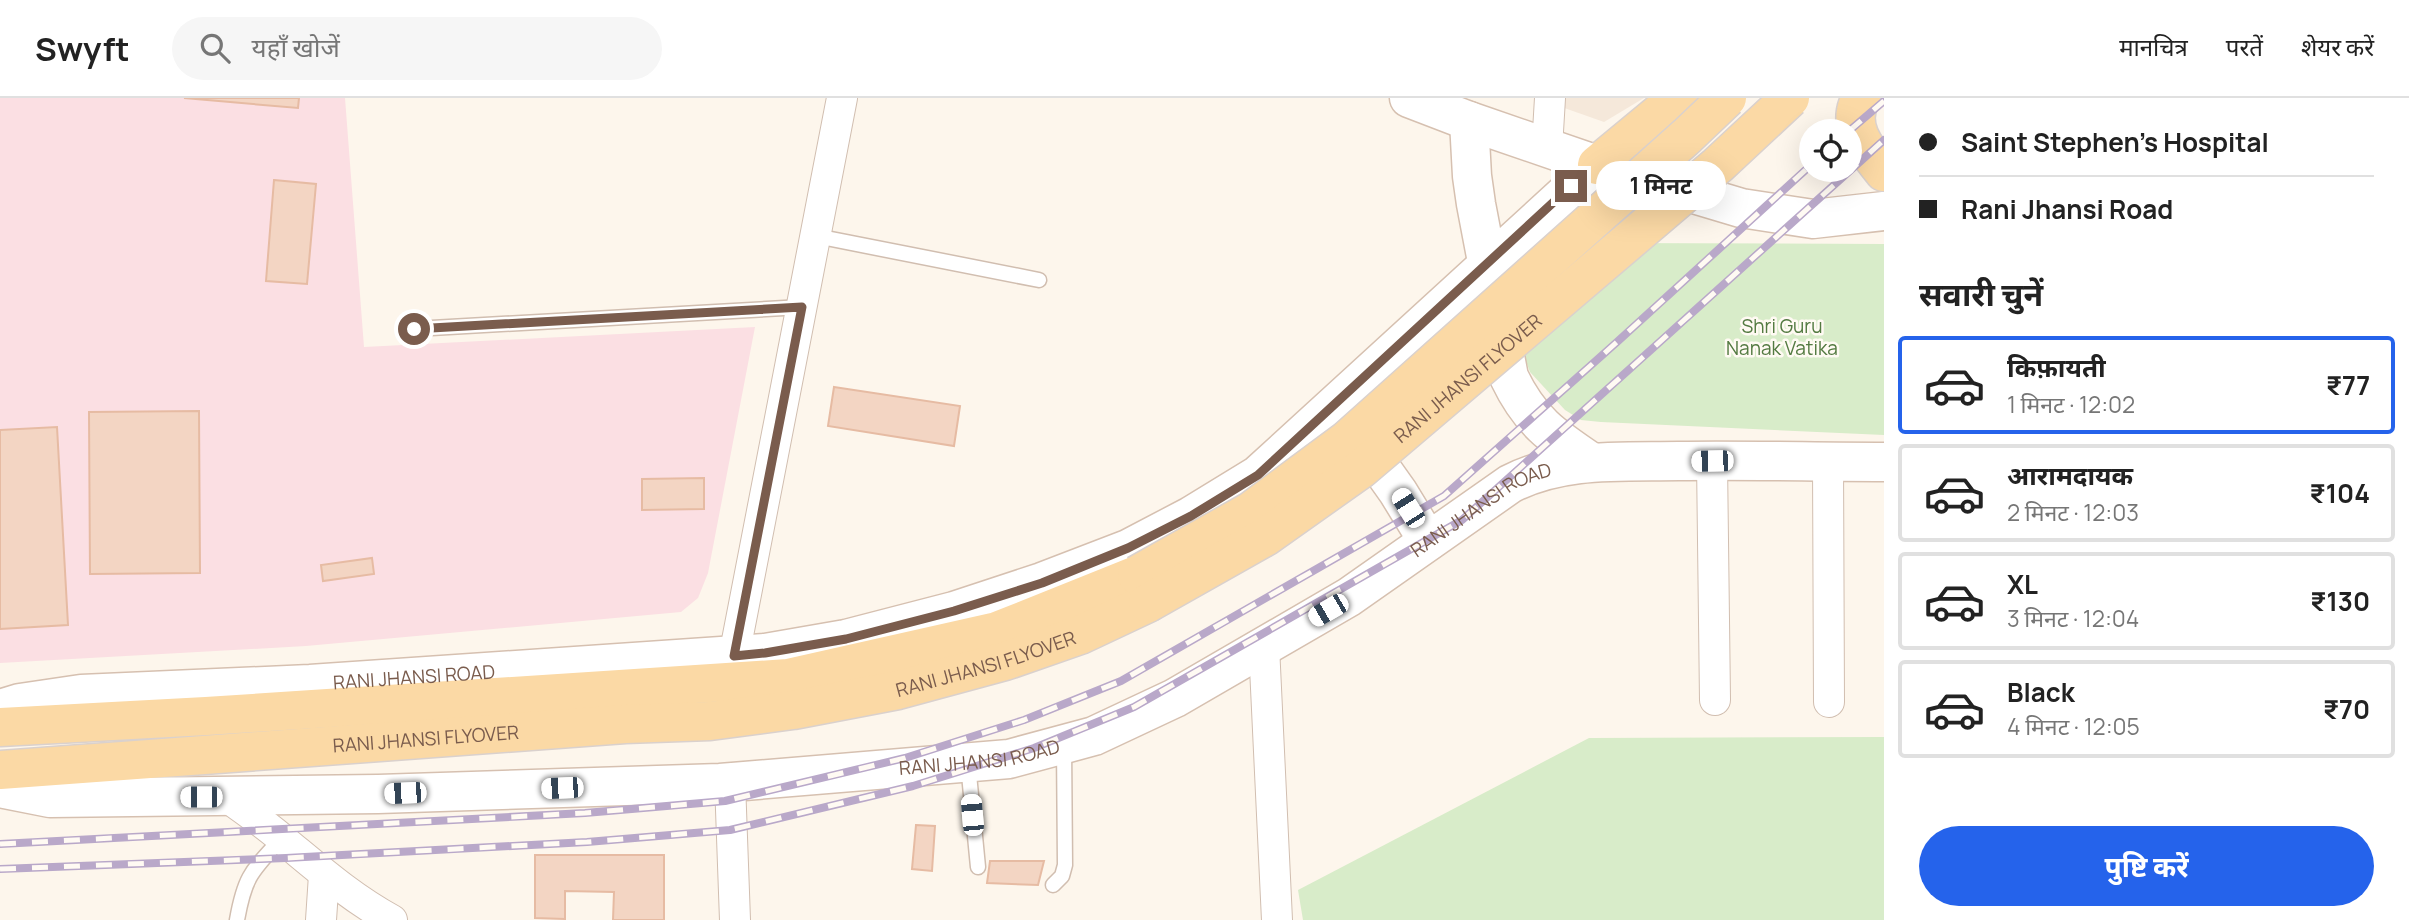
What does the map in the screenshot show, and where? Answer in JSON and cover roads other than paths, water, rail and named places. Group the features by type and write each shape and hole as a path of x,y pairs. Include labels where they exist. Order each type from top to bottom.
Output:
{"main road":[{"path":"1409,98 1597,165 1741,208 1813,219 1884,211"},
{"path":"1597,165 1678,98"},
{"name":"RANI JHANSI FLYOVER","path":"7,721 206,716 788,678 997,631 1137,575 1251,511 1347,440 1727,98"},
{"name":"RANI JHANSI FLYOVER","path":"9,775 625,724 734,718 898,690 1005,661 1080,635 1148,603 1265,537 1361,469 1718,165 1790,98"},
{"path":"1861,98 1856,111 1857,131 1865,148 1884,172"},
{"path":"1469,121 1472,176 1486,264 1509,377 1520,399 1548,433 1591,463"},
{"name":"RANI JHANSI ROAD","path":"7,721 20,702 81,694 310,684 765,653 846,639 954,611 1042,583 1128,548 1191,516 1258,475 1597,165"},
{"path":"1335,402 1398,492 1428,541"},
{"name":"RANI JHANSI ROAD","path":"9,775 50,798 227,797 730,782 1009,759 1094,736 1175,698 1349,597 1510,484 1531,473 1546,468 1591,463 1884,462"}],"street":[{"path":"734,656 842,98"},
{"path":"1547,148 1550,98"},
{"path":"1712,461 1715,700"},
{"path":"1828,462 1829,702"},
{"path":"1264,646 1277,920"},
{"path":"730,782 735,920"},
{"path":"227,797 282,838 324,875 368,907 392,920"},
{"path":"321,920 324,875"}],"lane":[{"path":"816,236 1039,280"},
{"path":"414,329 802,307"},
{"path":"1053,885 1062,876 1065,865 1064,744"},
{"path":"967,763 978,867"},
{"path":"237,920 243,889 251,873 282,838"}],"railway":[{"path":"1862,120 1884,101"},
{"path":"0,869 286,858 587,842 730,830 913,786 1034,748 1134,707 1462,520 1884,140"},
{"path":"0,844 585,813 725,801 905,758 1024,720 1121,681 1444,496 1799,176"}],"park label":[{"name":"Shri Guru Nanak Vatika","path":"1782,337"}]}
